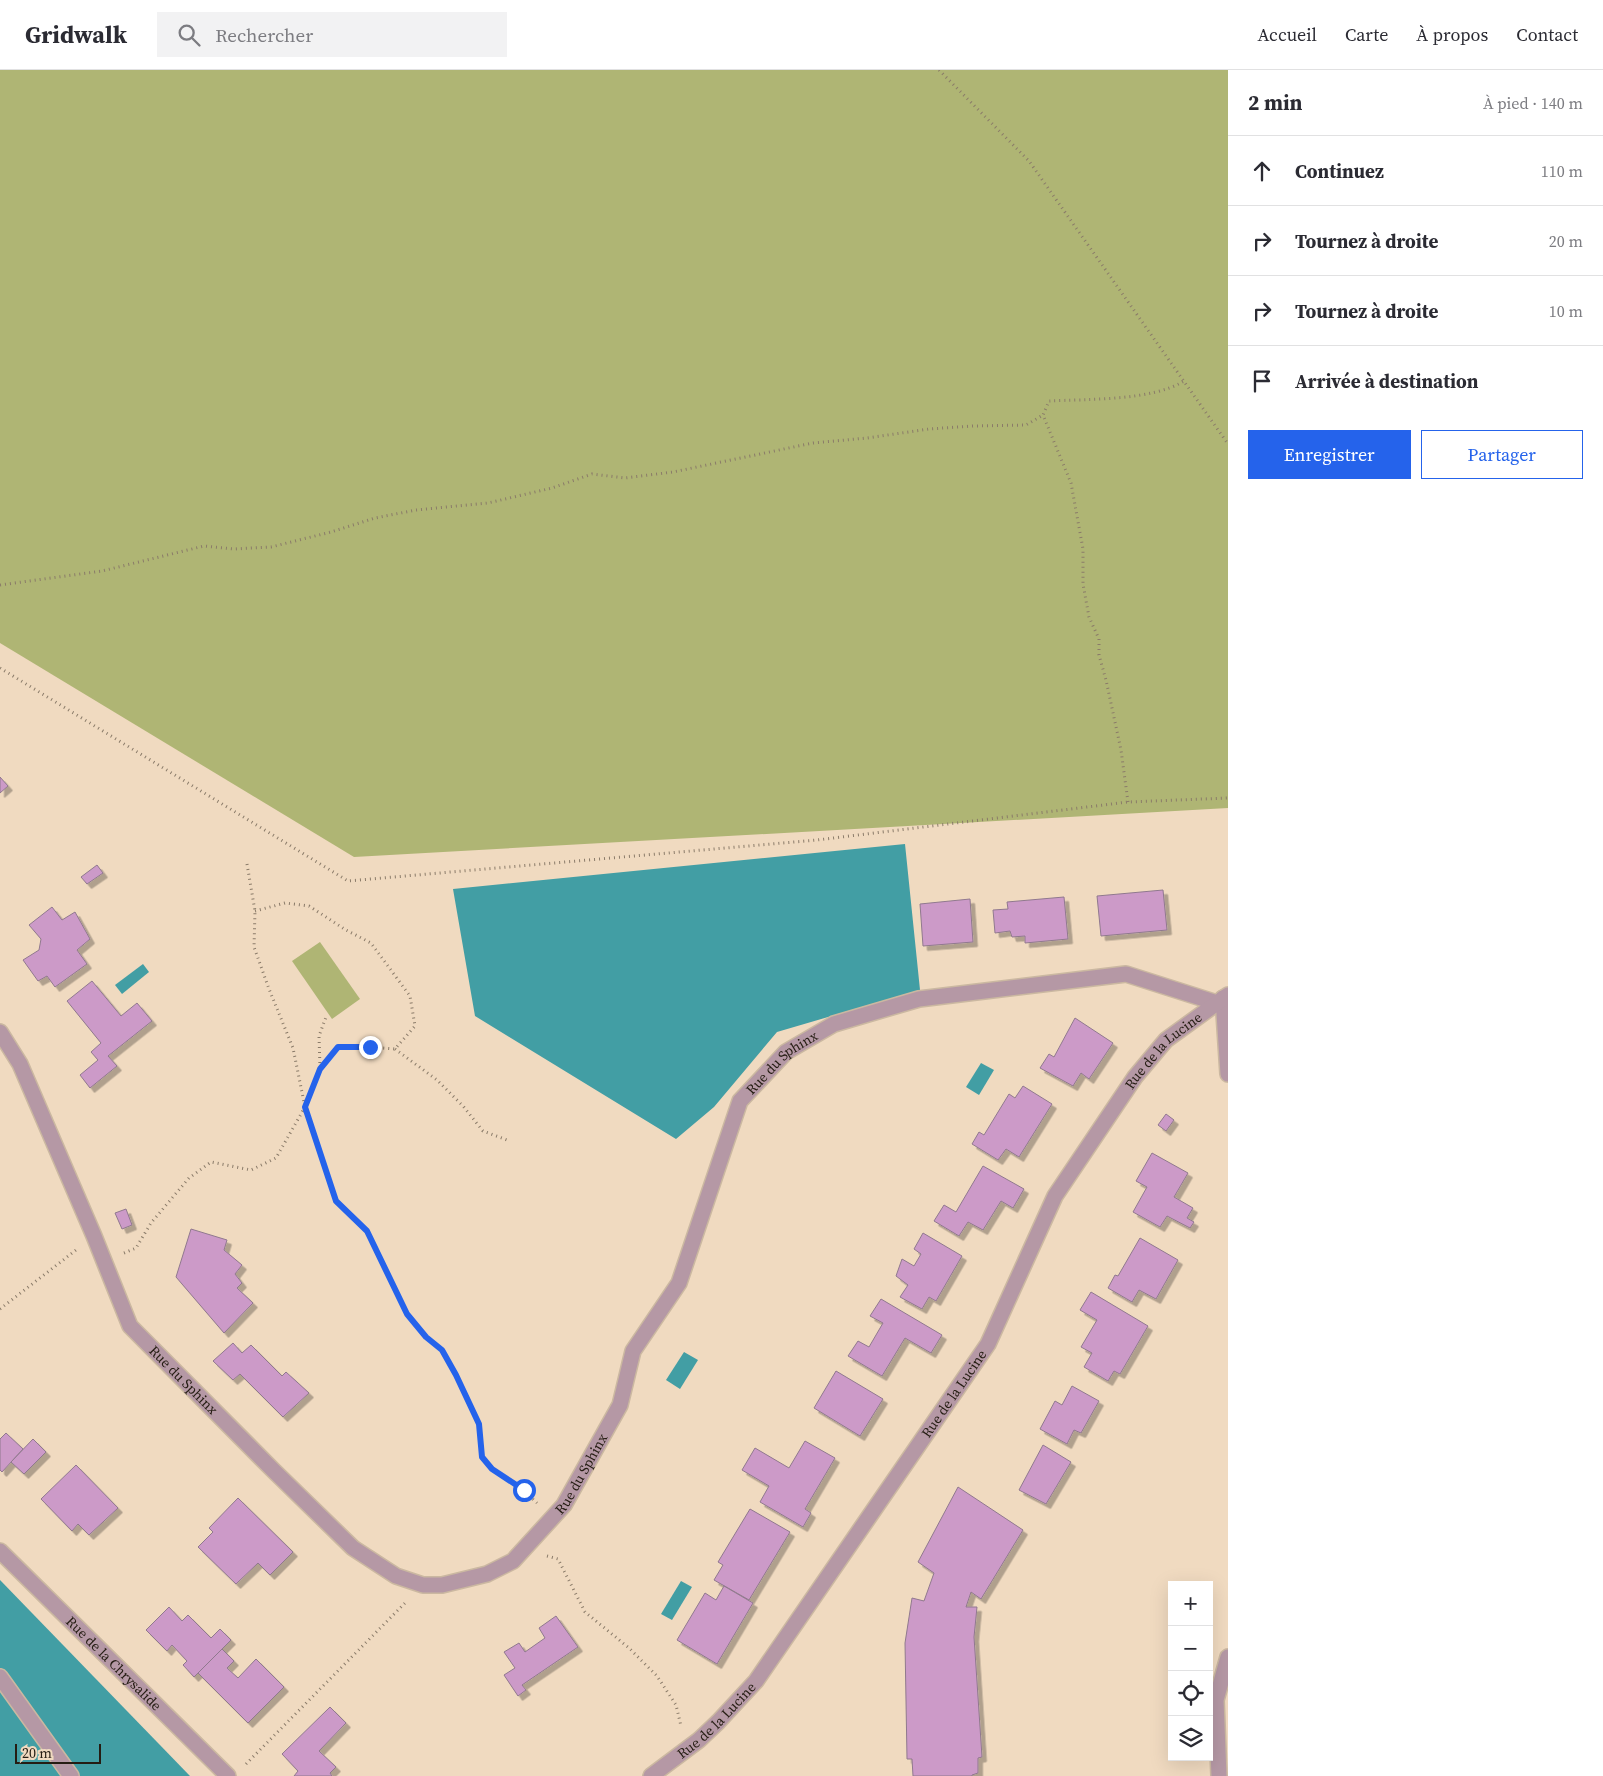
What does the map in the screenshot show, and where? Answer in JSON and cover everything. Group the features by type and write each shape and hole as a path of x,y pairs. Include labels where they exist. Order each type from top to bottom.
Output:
{"street":[{"name":"Rue du Sphinx","path":"0,1032 20,1064 94,1236 130,1326 353,1548 396,1576 423,1584 442,1585 487,1574 513,1562 564,1505 620,1405 633,1352 679,1283 740,1101 786,1052 834,1024 919,999 1126,974 1223,999"},
{"path":"1223,999 1228,1074"},
{"name":"Rue de la Lucine","path":"651,1776 699,1740 756,1681 988,1344 1055,1196 1130,1085 1166,1040 1223,999"},
{"name":"Rue de la Chrysalide","path":"0,1552 228,1776"},
{"path":"1219,1776 1216,1700 1228,1657"},
{"path":"0,1677 71,1776"}],"path":[{"path":"939,70 1030,161 1228,444"},
{"path":"0,585 102,571 204,546 234,549 271,547 332,532 375,518 416,510 488,503 524,495 552,488 592,474 625,478 674,472 813,443 867,438 929,429 1026,425 1044,415 1049,401 1130,396 1173,388 1184,381"},
{"path":"1044,415 1071,483 1083,548 1083,584 1089,617 1098,639 1099,655 1121,750 1128,802"},
{"path":"0,668 348,881 816,840 1128,802 1228,798"},
{"path":"247,864 255,911 254,947 293,1048 305,1107 336,1201 367,1231 407,1314 426,1337 442,1350 452,1367 479,1424 482,1457 492,1469 524,1490 541,1507"},
{"path":"255,911 285,903 309,906 346,930 371,943 410,996 415,1026 395,1049"},
{"path":"320,1069 319,1036 326,1017"},
{"path":"118,1255 136,1248 151,1223 189,1178 211,1162 251,1170 276,1158 305,1107 320,1069 338,1047 395,1049 437,1080 463,1106 483,1131 507,1140"},
{"path":"0,1309 94,1236"},
{"path":"543,1555 558,1559 585,1612 629,1648 657,1676 676,1704 682,1731"},
{"path":"243,1766 423,1584"}],"green space":[{"path":"0,70 1228,70 1228,808 354,857 0,643"},
{"path":"320,942 360,999 332,1019 292,961"}],"water":[{"path":"905,844 920,990 777,1032 714,1107 676,1139 475,1016 453,889"},
{"path":"143,964 149,972 122,994 115,985"},
{"path":"981,1063 994,1070 979,1095 966,1087"},
{"path":"684,1352 698,1360 680,1389 666,1380"},
{"path":"0,1580 190,1776 0,1776"},
{"path":"681,1581 692,1587 672,1620 661,1614"}],"building":[{"path":"0,777 8,786 0,793"},
{"path":"97,865 103,873 87,884 81,877"},
{"path":"1163,890 1167,930 1101,936 1097,896"},
{"path":"1064,897 1068,939 1025,943 1025,936 1012,937 1010,931 995,933 993,910 1008,909 1007,902"},
{"path":"970,899 973,942 923,946 920,904"},
{"path":"52,907 62,920 75,912 90,939 77,950 87,964 55,987 47,976 38,981 23,960 39,950 41,939 29,925"},
{"path":"92,981 121,1016 137,1003 152,1021 108,1056 117,1066 90,1088 80,1075 98,1060 91,1052 101,1043 67,1001"},
{"path":"1075,1018 1113,1043 1089,1079 1081,1073 1073,1086 1040,1068 1049,1054 1054,1057"},
{"path":"1023,1086 1052,1104 1019,1157 1006,1149 998,1160 972,1144 979,1132 984,1135 1009,1094 1015,1098"},
{"path":"1166,1114 1174,1120 1166,1131 1158,1125"},
{"path":"1152,1153 1188,1173 1174,1197 1193,1208 1187,1218 1194,1222 1190,1228 1167,1216 1160,1227 1133,1212 1147,1187 1136,1181"},
{"path":"983,1166 1024,1189 1013,1208 1001,1201 983,1230 968,1222 959,1236 934,1221 944,1205 956,1212"},
{"path":"126,1209 132,1225 122,1229 115,1213"},
{"path":"191,1229 227,1240 224,1250 242,1265 235,1274 242,1283 237,1288 253,1303 224,1333 176,1277"},
{"path":"923,1233 962,1256 936,1301 929,1297 922,1309 900,1297 908,1285 896,1276 902,1259 914,1266 921,1254 914,1249"},
{"path":"1140,1238 1178,1260 1156,1299 1139,1290 1132,1302 1108,1288 1115,1275 1118,1276"},
{"path":"1091,1292 1148,1326 1120,1374 1114,1371 1108,1381 1084,1367 1092,1353 1081,1347 1097,1320 1080,1310"},
{"path":"881,1299 942,1335 931,1353 905,1338 882,1376 848,1356 858,1341 869,1347 883,1323 870,1316"},
{"path":"233,1343 242,1353 251,1345 282,1376 286,1372 309,1393 283,1417 240,1374 233,1380 213,1361"},
{"path":"836,1371 883,1399 860,1436 814,1408"},
{"path":"1072,1386 1099,1401 1081,1433 1074,1430 1067,1444 1040,1429 1055,1401 1062,1405"},
{"path":"6,1433 23,1449 2,1472 0,1470 0,1439"},
{"path":"33,1439 46,1452 24,1474 11,1462"},
{"path":"805,1441 835,1458 805,1509 811,1513 803,1527 760,1502 769,1486 742,1470 755,1448 789,1468"},
{"path":"1043,1445 1071,1462 1046,1504 1019,1490"},
{"path":"76,1465 118,1508 89,1535 78,1524 72,1531 41,1499"},
{"path":"958,1487 1023,1530 981,1599 971,1592 966,1607 977,1607 974,1637 982,1757 978,1758 978,1773 972,1776 913,1776 912,1759 907,1759 905,1643 912,1598 924,1601 934,1573 918,1562"},
{"path":"238,1498 293,1552 270,1575 258,1563 236,1584 198,1547 213,1532 209,1528"},
{"path":"750,1509 790,1532 749,1600 714,1580 723,1565 718,1562"},
{"path":"724,1586 753,1603 717,1664 677,1640 705,1593 716,1600"},
{"path":"169,1607 182,1621 188,1615 211,1638 220,1629 231,1640 194,1677 183,1665 187,1661 172,1645 167,1651 146,1630"},
{"path":"556,1616 578,1647 522,1685 526,1690 518,1696 504,1675 515,1668 504,1652 519,1643 525,1652 545,1638 539,1628"},
{"path":"222,1649 234,1661 227,1668 238,1678 256,1659 284,1687 248,1723 198,1673"},
{"path":"330,1707 346,1723 319,1751 336,1767 330,1773 332,1776 294,1776 298,1771 282,1754"}],"route":[{"path":"370,1047 338,1047 320,1069 305,1107 336,1201 367,1231 407,1314 426,1337 442,1350 471,1404 479,1424 482,1457 492,1469 524,1490"}]}
